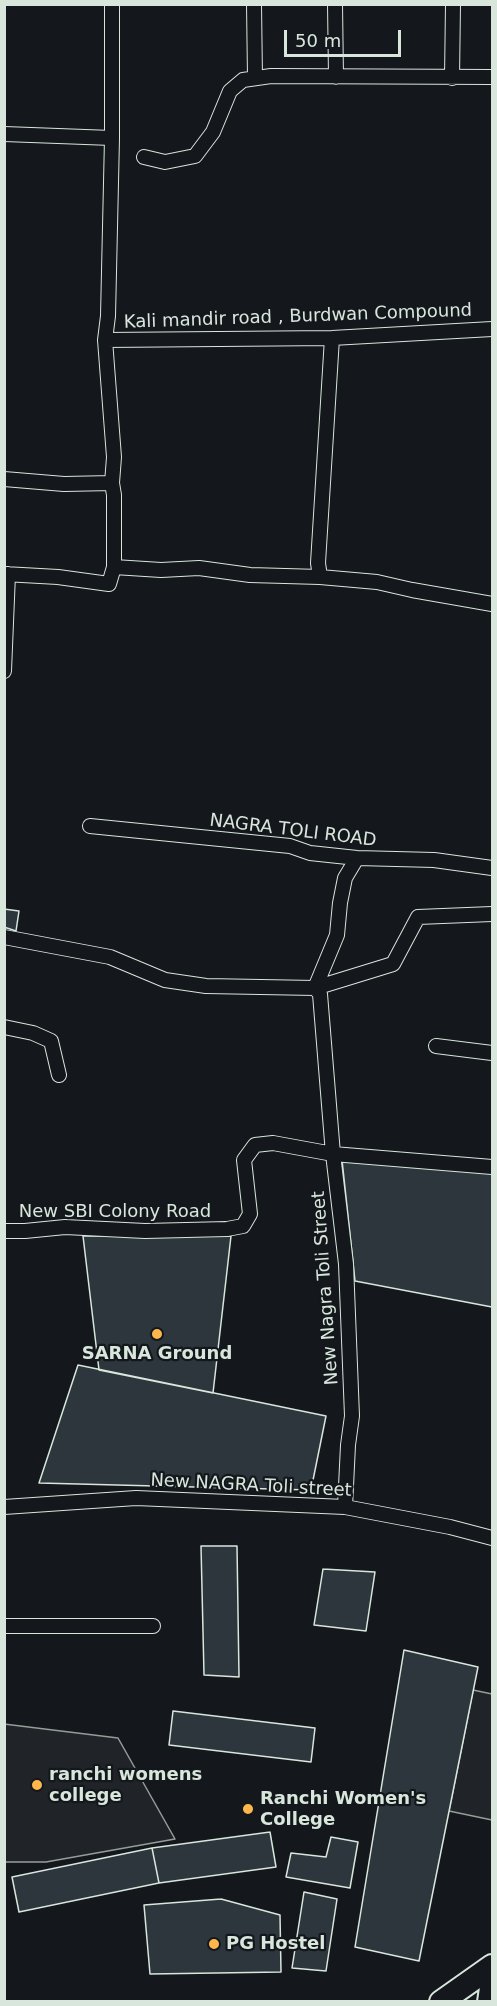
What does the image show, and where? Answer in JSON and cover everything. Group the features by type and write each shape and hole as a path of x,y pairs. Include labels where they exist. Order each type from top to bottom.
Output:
{"main road":[{"path":"441,2001 492,1966"},
{"path":"489,2001 492,1981"}],"street":[{"path":"4,671 6,574 58,577 109,584 114,567 112,483 114,457 105,340 108,316 112,138 112,4"},
{"path":"254,4 255,78"},
{"path":"335,4 336,77"},
{"path":"452,78 453,4"},
{"path":"144,157 165,162 195,156 213,132 230,91 243,80 336,77 492,77"},
{"path":"4,134 112,138"},
{"name":"Kali mandir road , Burdwan Compound","path":"105,340 332,338 492,329"},
{"path":"320,577 318,563 332,338"},
{"path":"4,479 64,484 112,483"},
{"path":"114,567 161,570 199,568 250,575 320,577 377,582 492,604"},
{"name":"NAGRA TOLI ROAD","path":"90,826 290,846 310,854 434,860 492,868"},
{"path":"317,991 337,935 345,878 357,858"},
{"path":"4,937 111,957 165,980 206,986 317,991 393,964 417,917 492,914"},
{"name":"New Nagra Toli Street","path":"317,991 346,1264 352,1416 345,1507"},
{"path":"4,1028 33,1033 51,1041 59,1075"},
{"path":"436,1046 492,1053"},
{"name":"New SBI Colony Road","path":"4,1231 65,1227 145,1232 227,1229 243,1226 250,1214 244,1160 255,1145 273,1143 333,1154"},
{"path":"333,1154 492,1167"},
{"name":"New NAGRA Toli street","path":"4,1507 136,1498 345,1507 450,1527 492,1538"},
{"path":"4,1626 153,1626"}],"shaded area":[{"path":"473,1690 492,1694 492,1820 449,1811"},
{"path":"4,1724 118,1738 175,1839 46,1862 5,1862"}],"building":[{"path":"4,909 19,911 16,931 4,927"},
{"path":"342,1160 492,1173 492,1307 355,1281"},
{"name":"SARNA Ground","path":"83,1236 231,1236 213,1393 99,1370"},
{"path":"78,1365 326,1416 311,1490 39,1483"},
{"path":"201,1546 237,1546 239,1677 204,1675"},
{"path":"323,1569 375,1572 366,1631 314,1625"},
{"path":"404,1650 478,1667 419,1961 355,1947"},
{"path":"173,1711 315,1728 311,1762 169,1745"},
{"path":"270,1832 276,1867 159,1883 152,1848"},
{"path":"331,1837 358,1842 350,1888 286,1877 291,1853 326,1857"},
{"path":"152,1848 159,1883 19,1912 12,1877"},
{"path":"304,1892 337,1899 326,1971 292,1968"},
{"name":"PG Hostel","path":"221,1899 280,1915 281,1972 150,1974 144,1905"}],"place":[{"name":"SARNA Ground","path":"157,1334"},
{"name":"ranchi womens college","path":"37,1785"},
{"name":"Ranchi Women's College","path":"248,1809"},
{"name":"PG Hostel","path":"214,1944"}]}
